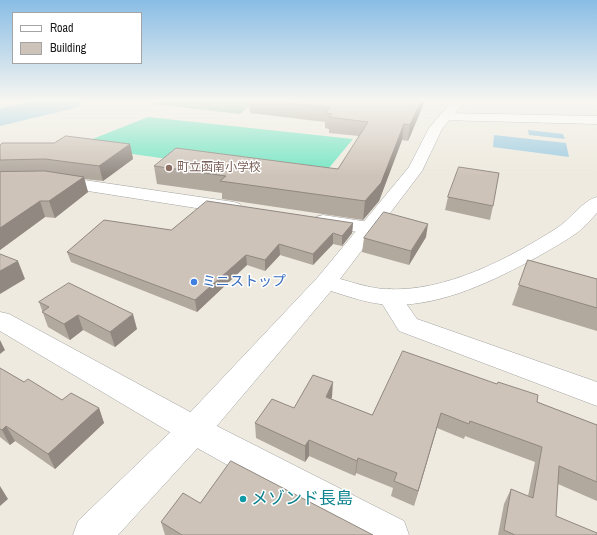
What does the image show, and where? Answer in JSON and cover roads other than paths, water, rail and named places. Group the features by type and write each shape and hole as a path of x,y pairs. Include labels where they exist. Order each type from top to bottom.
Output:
{"street":[{"path":"92,535 194,430 326,282 416,168 438,126"},
{"path":"0,181 50,180 253,210"},
{"path":"326,282 361,292 390,297 421,296 449,289 479,279 533,250 571,227 597,202"},
{"path":"307,219 369,228"},
{"path":"390,297 408,325 597,394"},
{"path":"0,320 194,430 390,535"}],"water":[{"path":"528,130 563,134 565,139 529,135"},
{"path":"494,135 566,143 569,157 493,147"}],"place":[{"name":"町立函南小学校","path":"169,168"},
{"name":"ミニストップ","path":"194,282"},
{"name":"メゾンド長島","path":"243,499"}]}
